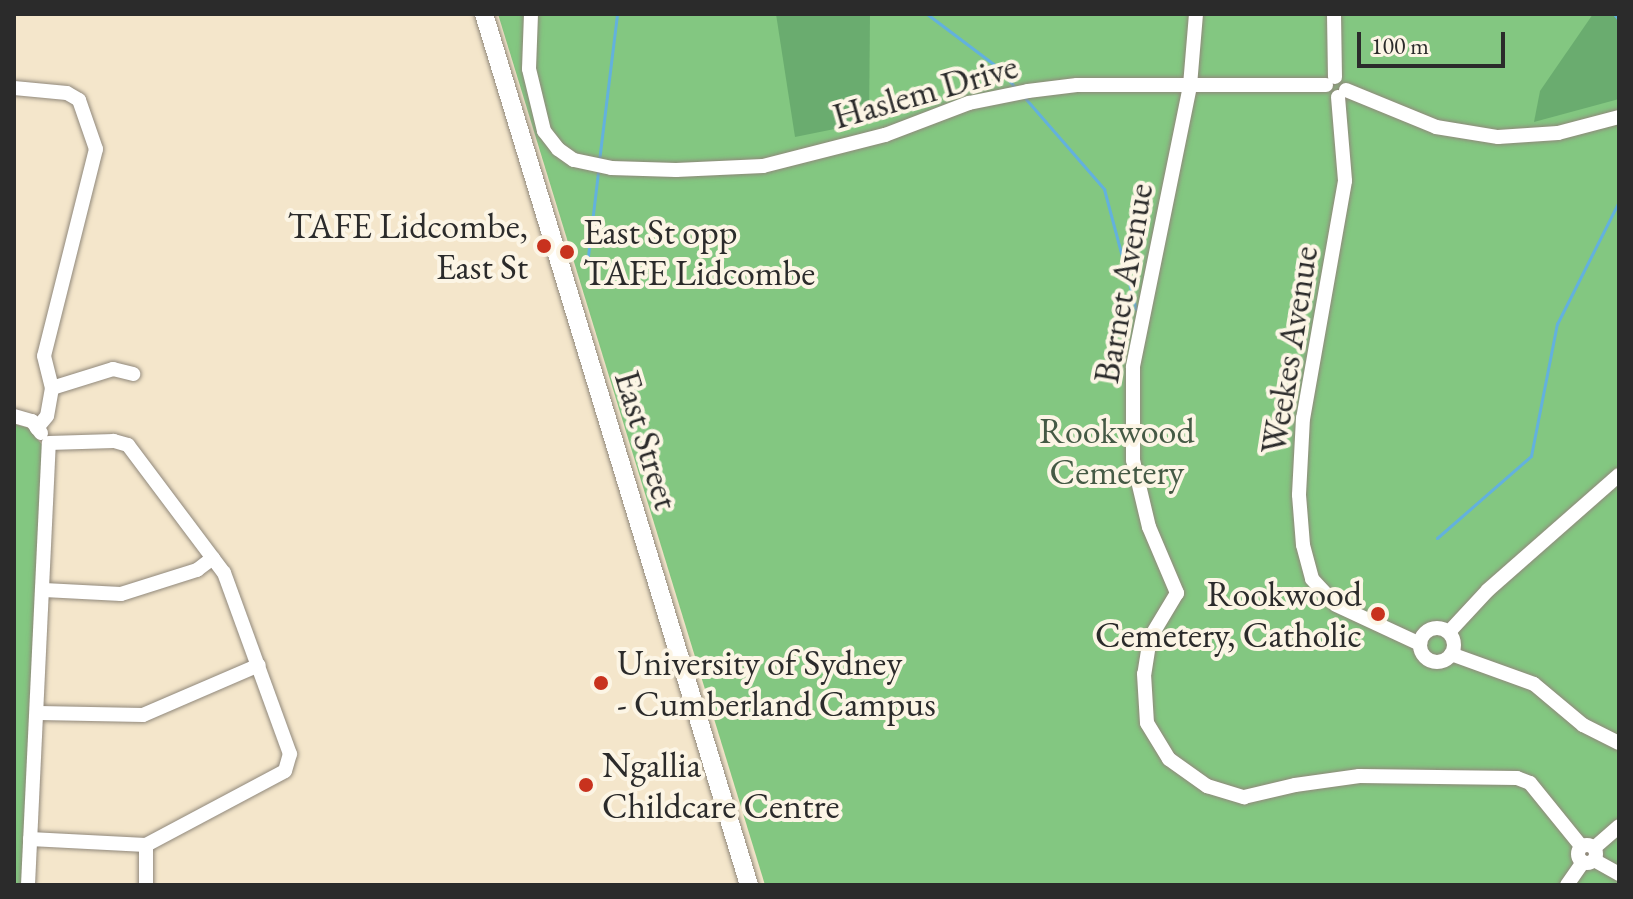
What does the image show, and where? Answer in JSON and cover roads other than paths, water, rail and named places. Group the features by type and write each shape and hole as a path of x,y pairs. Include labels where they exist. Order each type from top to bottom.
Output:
{"main road":[{"name":"East Street","path":"484,14 749,885"}],"street":[{"name":"Haslem Drive","path":"531,14 529,69 544,131 558,149 589,165 611,168 676,170 763,166 885,135 969,103 1011,93 1077,85 1190,86 1331,81"},
{"name":"Barnet Avenue","path":"1196,14 1190,86 1133,367 1133,460 1149,527 1177,593 1150,638 1144,674 1147,723 1169,759 1207,786 1244,797 1295,785 1359,776 1517,778 1530,783 1588,854"},
{"path":"1334,14 1331,81 1344,81 1342,94 1417,121 1498,137 1558,133 1619,117"},
{"path":"14,88 67,93 79,100 96,149 44,356 52,388 47,416 37,428"},
{"name":"Weekes Avenue","path":"1342,94 1345,181 1303,418 1299,466 1303,545 1312,579 1331,601 1382,630 1420,644"},
{"path":"52,388 113,369 133,374"},
{"path":"14,416 32,421 49,443 39,713 28,885"},
{"path":"30,839 146,845 285,771 290,754 232,589 213,558 128,445 114,441 49,443"},
{"path":"1449,632 1488,590 1619,475"},
{"path":"44,590 121,594 197,570 213,558"},
{"path":"1432,628 1449,632 1454,643 1451,654 1440,661 1432,661 1422,653 1420,644 1425,633 1432,628"},
{"path":"1451,654 1534,684 1583,725 1619,743"},
{"path":"39,713 143,715 259,665"},
{"path":"1567,885 1588,854 1619,826"},
{"path":"146,845 146,885"},
{"path":"1588,854 1619,874"}],"waterway":[{"path":"599,161 617,14"},
{"path":"927,14 1000,69 1017,90"},
{"path":"1614,14 1619,20"},
{"path":"1025,98 1104,189 1136,309"},
{"path":"588,256 598,172"},
{"path":"1437,538 1531,456 1557,324 1619,201"}],"place":[{"name":"TAFE Lidcombe, East St","path":"544,246"},
{"name":"East St opp TAFE Lidcombe","path":"567,252"},
{"name":"Rookwood Cemetery, Catholic","path":"1378,614"},
{"name":"University of Sydney - Cumberland Campus","path":"601,683"},
{"name":"Ngallia Childcare Centre","path":"586,785"}],"park label":[{"name":"Rookwood Cemetery","path":"1117,450"}]}
